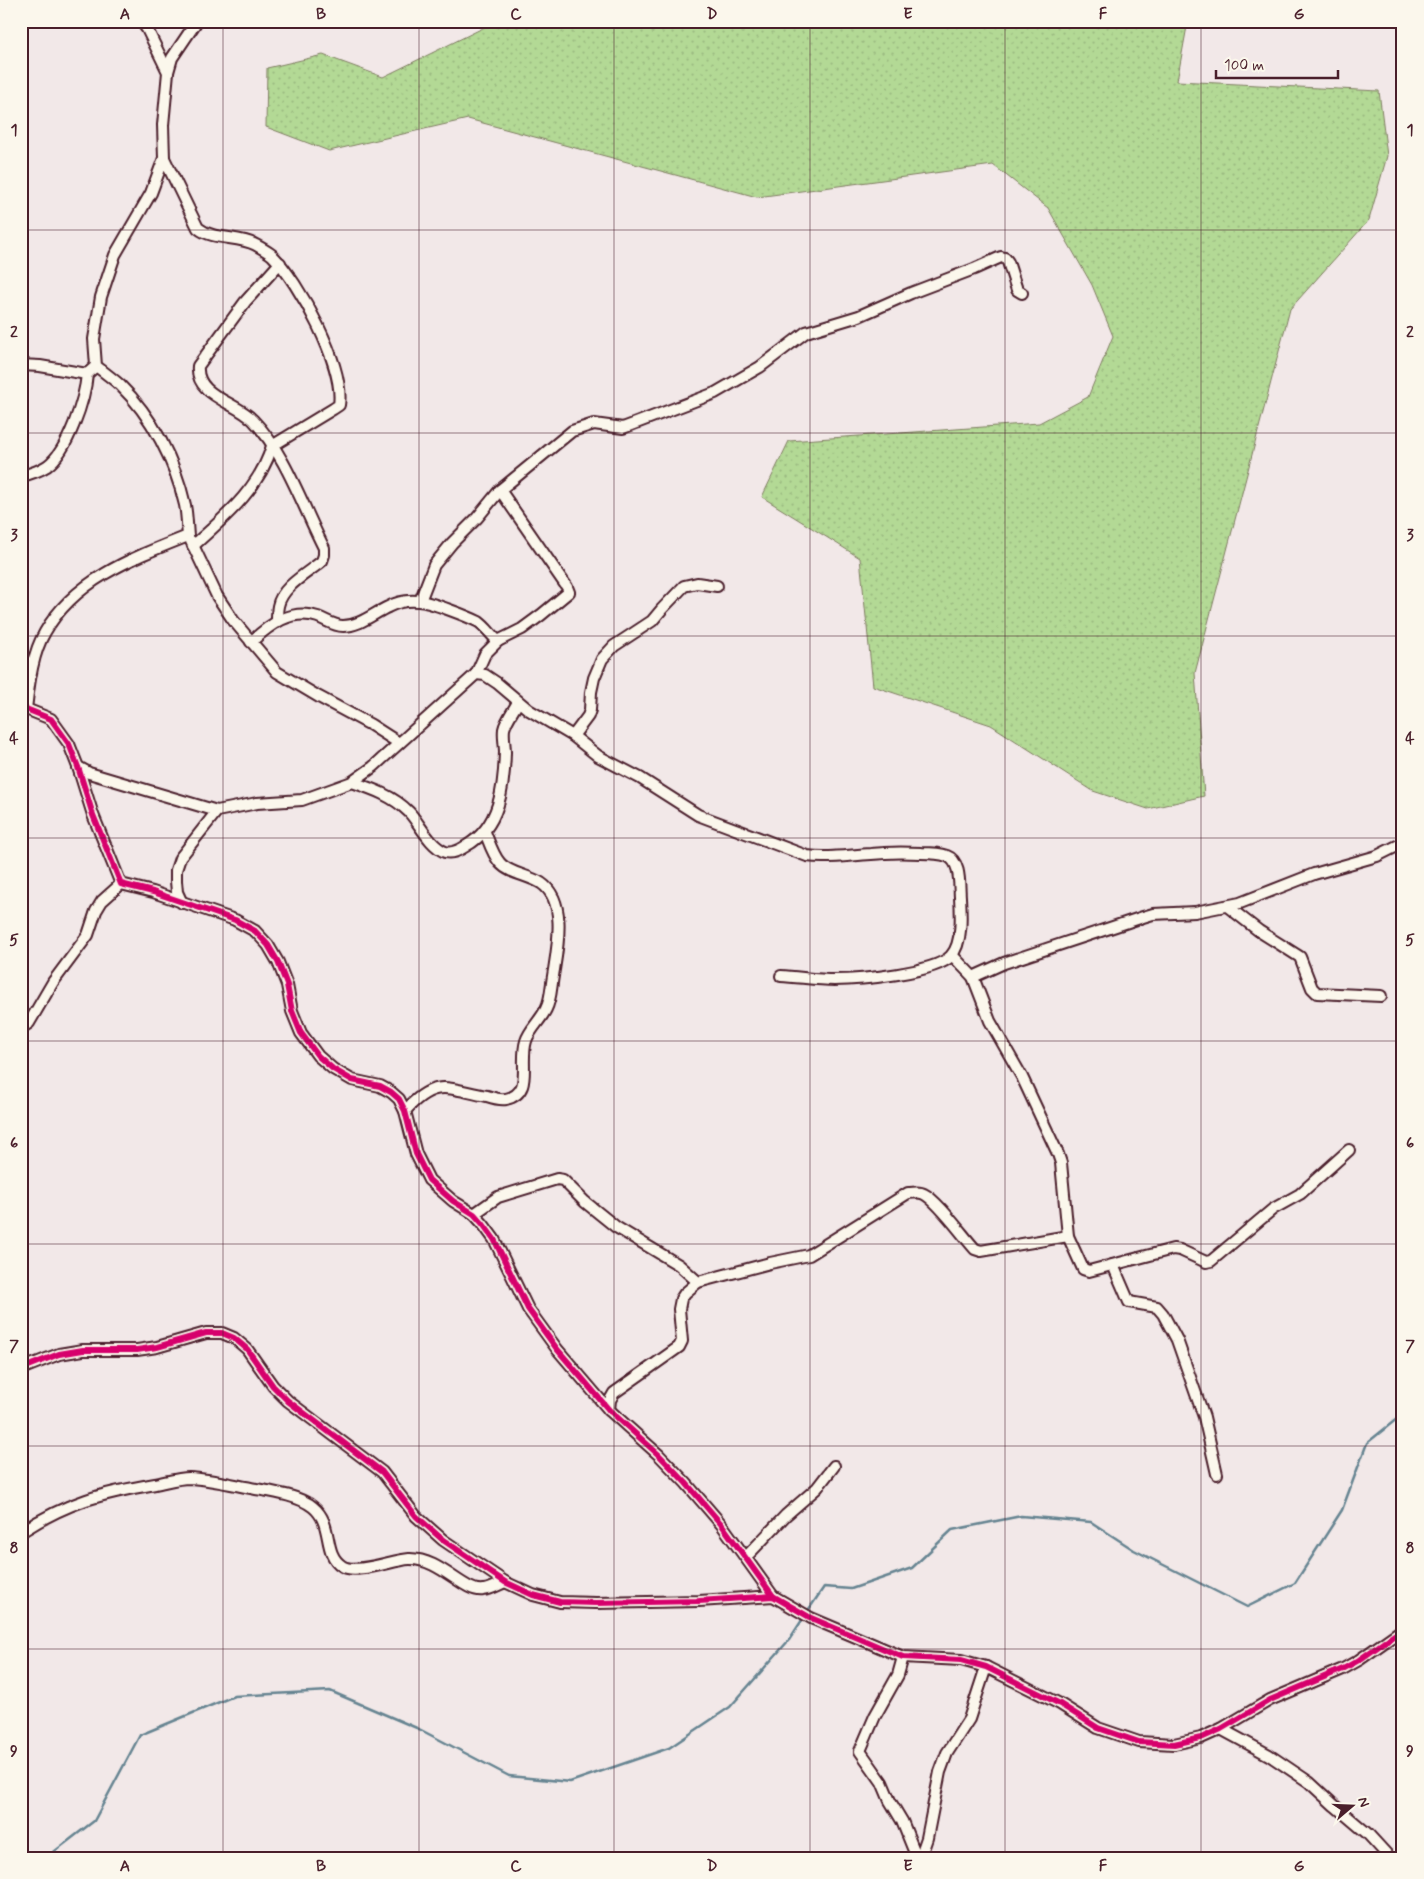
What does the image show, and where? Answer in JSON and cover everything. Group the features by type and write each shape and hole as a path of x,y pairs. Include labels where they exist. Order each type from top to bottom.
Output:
{"street":[{"path":"141,21 148,29 168,72"},
{"path":"197,21 172,58 168,72 163,125 164,158 151,193 115,255 101,297 94,339 96,366 120,385 138,406 156,432 171,462 185,506 188,536 217,596 251,642 277,672 319,697 371,724 399,743"},
{"path":"164,158 198,228 204,232 254,243 270,253 280,263 301,294 320,330 334,366 340,395 339,405 272,446 268,462 255,483 229,513 193,546"},
{"path":"420,601 434,566 500,490 572,431 594,424 623,428 716,393 760,367 806,332 860,316 911,293 974,270 1001,257 1005,258 1008,262 1017,290 1022,293"},
{"path":"277,622 278,606 281,597 286,590 322,561 324,548 298,493 272,446 252,419 209,391 201,382 197,373 198,366 245,302 280,263"},
{"path":"21,365 40,366 86,374"},
{"path":"21,476 48,465 61,449 85,391 86,374 96,366"},
{"path":"78,767 89,773 217,811 257,803 302,800 352,782 373,767 476,674 485,654 498,642 535,620 569,592 567,586 500,490"},
{"path":"121,884 93,815 69,744 51,719 24,709 31,671 45,632 71,598 110,570 188,536"},
{"path":"572,736 588,716 590,692 594,678 602,659 614,646 652,622 684,586 697,583 717,586"},
{"path":"251,642 277,622 295,615 306,613 342,626 352,625 389,606 404,602 420,601 480,623 498,642"},
{"path":"21,652 31,671"},
{"path":"476,674 485,675 518,702 572,736 598,756 640,778 698,815 808,856 824,859 873,853 912,852 949,856 955,864 958,877 961,918 959,938 952,955 939,964 887,976 834,980 781,976"},
{"path":"352,782 394,800 408,811 433,844 446,852 457,852 485,832 501,798 504,773 505,727 518,702"},
{"path":"182,903 177,892 176,881 176,870 180,858 217,811"},
{"path":"405,1111 420,1095 438,1088 503,1100 517,1095 524,1086 523,1063 526,1040 540,1021 547,1007 558,944 559,922 556,906 542,883 508,869 499,863 485,832"},
{"path":"973,977 1004,963 1143,916 1195,912 1254,899 1314,874 1377,856 1403,843"},
{"path":"121,884 235,920 255,932 268,945 278,962 287,985 292,1011 301,1033 318,1056 333,1069 352,1080 380,1086 399,1099 405,1111 416,1154 429,1180 453,1201 474,1214 494,1239 528,1309 557,1349 609,1410 659,1455 686,1483 722,1525 773,1596 811,1618 903,1657 961,1660 986,1668 1060,1704 1098,1728 1139,1742 1160,1745 1201,1738 1222,1729 1270,1700 1343,1669 1359,1660 1403,1628"},
{"path":"21,1028 29,1023 53,982 88,935 96,911 102,901 121,884"},
{"path":"1227,906 1259,931 1300,958 1312,988 1317,993 1381,996"},
{"path":"952,955 973,977 990,1021 1022,1077 1058,1154 1061,1163 1068,1236 1083,1269 1089,1271 1172,1249 1180,1250 1206,1262 1211,1260 1273,1209 1300,1194 1348,1150"},
{"path":"474,1214 498,1197 557,1179 563,1180 585,1202 616,1227 679,1265 698,1282"},
{"path":"609,1410 610,1400 614,1393 679,1347 682,1341 679,1309 681,1299 698,1282 809,1255 836,1240 864,1219 908,1193 918,1192 926,1195 950,1219 975,1249 980,1252 1068,1236"},
{"path":"1113,1265 1129,1302 1157,1307 1163,1314 1177,1340 1204,1417 1217,1474"},
{"path":"21,1369 59,1354 83,1350 137,1350 157,1347 206,1333 222,1333 234,1338 248,1349 273,1386 288,1401 382,1472 416,1516 443,1540 504,1582 533,1595 569,1602 639,1603 773,1596"},
{"path":"746,1557 786,1515 817,1488 834,1466"},
{"path":"21,1532 49,1516 96,1496 117,1490 187,1478 280,1494 311,1506 322,1515 332,1556 343,1567 357,1570 408,1559 424,1560 448,1572 473,1590 484,1590 504,1582"},
{"path":"903,1657 898,1675 875,1716 860,1751 882,1782 918,1858"},
{"path":"918,1858 926,1838 940,1772 948,1753 969,1720 986,1668"},
{"path":"1222,1729 1269,1755 1309,1782 1368,1834 1390,1858"}],"green space":[{"path":"492,21 1188,21 1177,81 1379,91 1387,156 1369,220 1290,309 1195,673 1204,796 1148,809 1093,791 991,725 873,686 860,558 762,497 789,441 1039,423 1088,397 1113,336 1092,285 1048,208 993,165 757,197 468,119 329,151 266,127 267,68 323,55 383,77 487,26"}],"waterway":[{"path":"807,1612 824,1587 851,1589 912,1568 952,1530 1021,1516 1091,1522 1134,1550 1247,1607 1295,1583 1342,1510 1367,1443 1403,1414"},
{"path":"46,1858 94,1821 140,1735 234,1696 330,1691 419,1729 509,1776 570,1782 669,1748 730,1707 789,1640 804,1617"}],"cycle path":[{"path":"21,709 26,709 51,719 69,744 93,815 121,884 153,892 235,920 255,931 268,945 278,962 287,985 292,1011 301,1033 318,1056 333,1069 352,1080 380,1086 399,1099 405,1111 416,1154 429,1180 453,1201 474,1214 483,1224 494,1239 528,1309 557,1349 609,1410 659,1455 686,1483 722,1525 773,1596"},
{"path":"21,1369 59,1354 83,1350 137,1350 157,1347 206,1333 222,1333 234,1338 247,1349 273,1386 288,1401 382,1472 416,1516 443,1540 505,1582 533,1595 560,1602 596,1603 699,1601 773,1596 811,1618 903,1657 961,1660 986,1667 1060,1704 1098,1728 1139,1742 1174,1744 1201,1738 1221,1729 1270,1700 1343,1669 1403,1629"}]}
